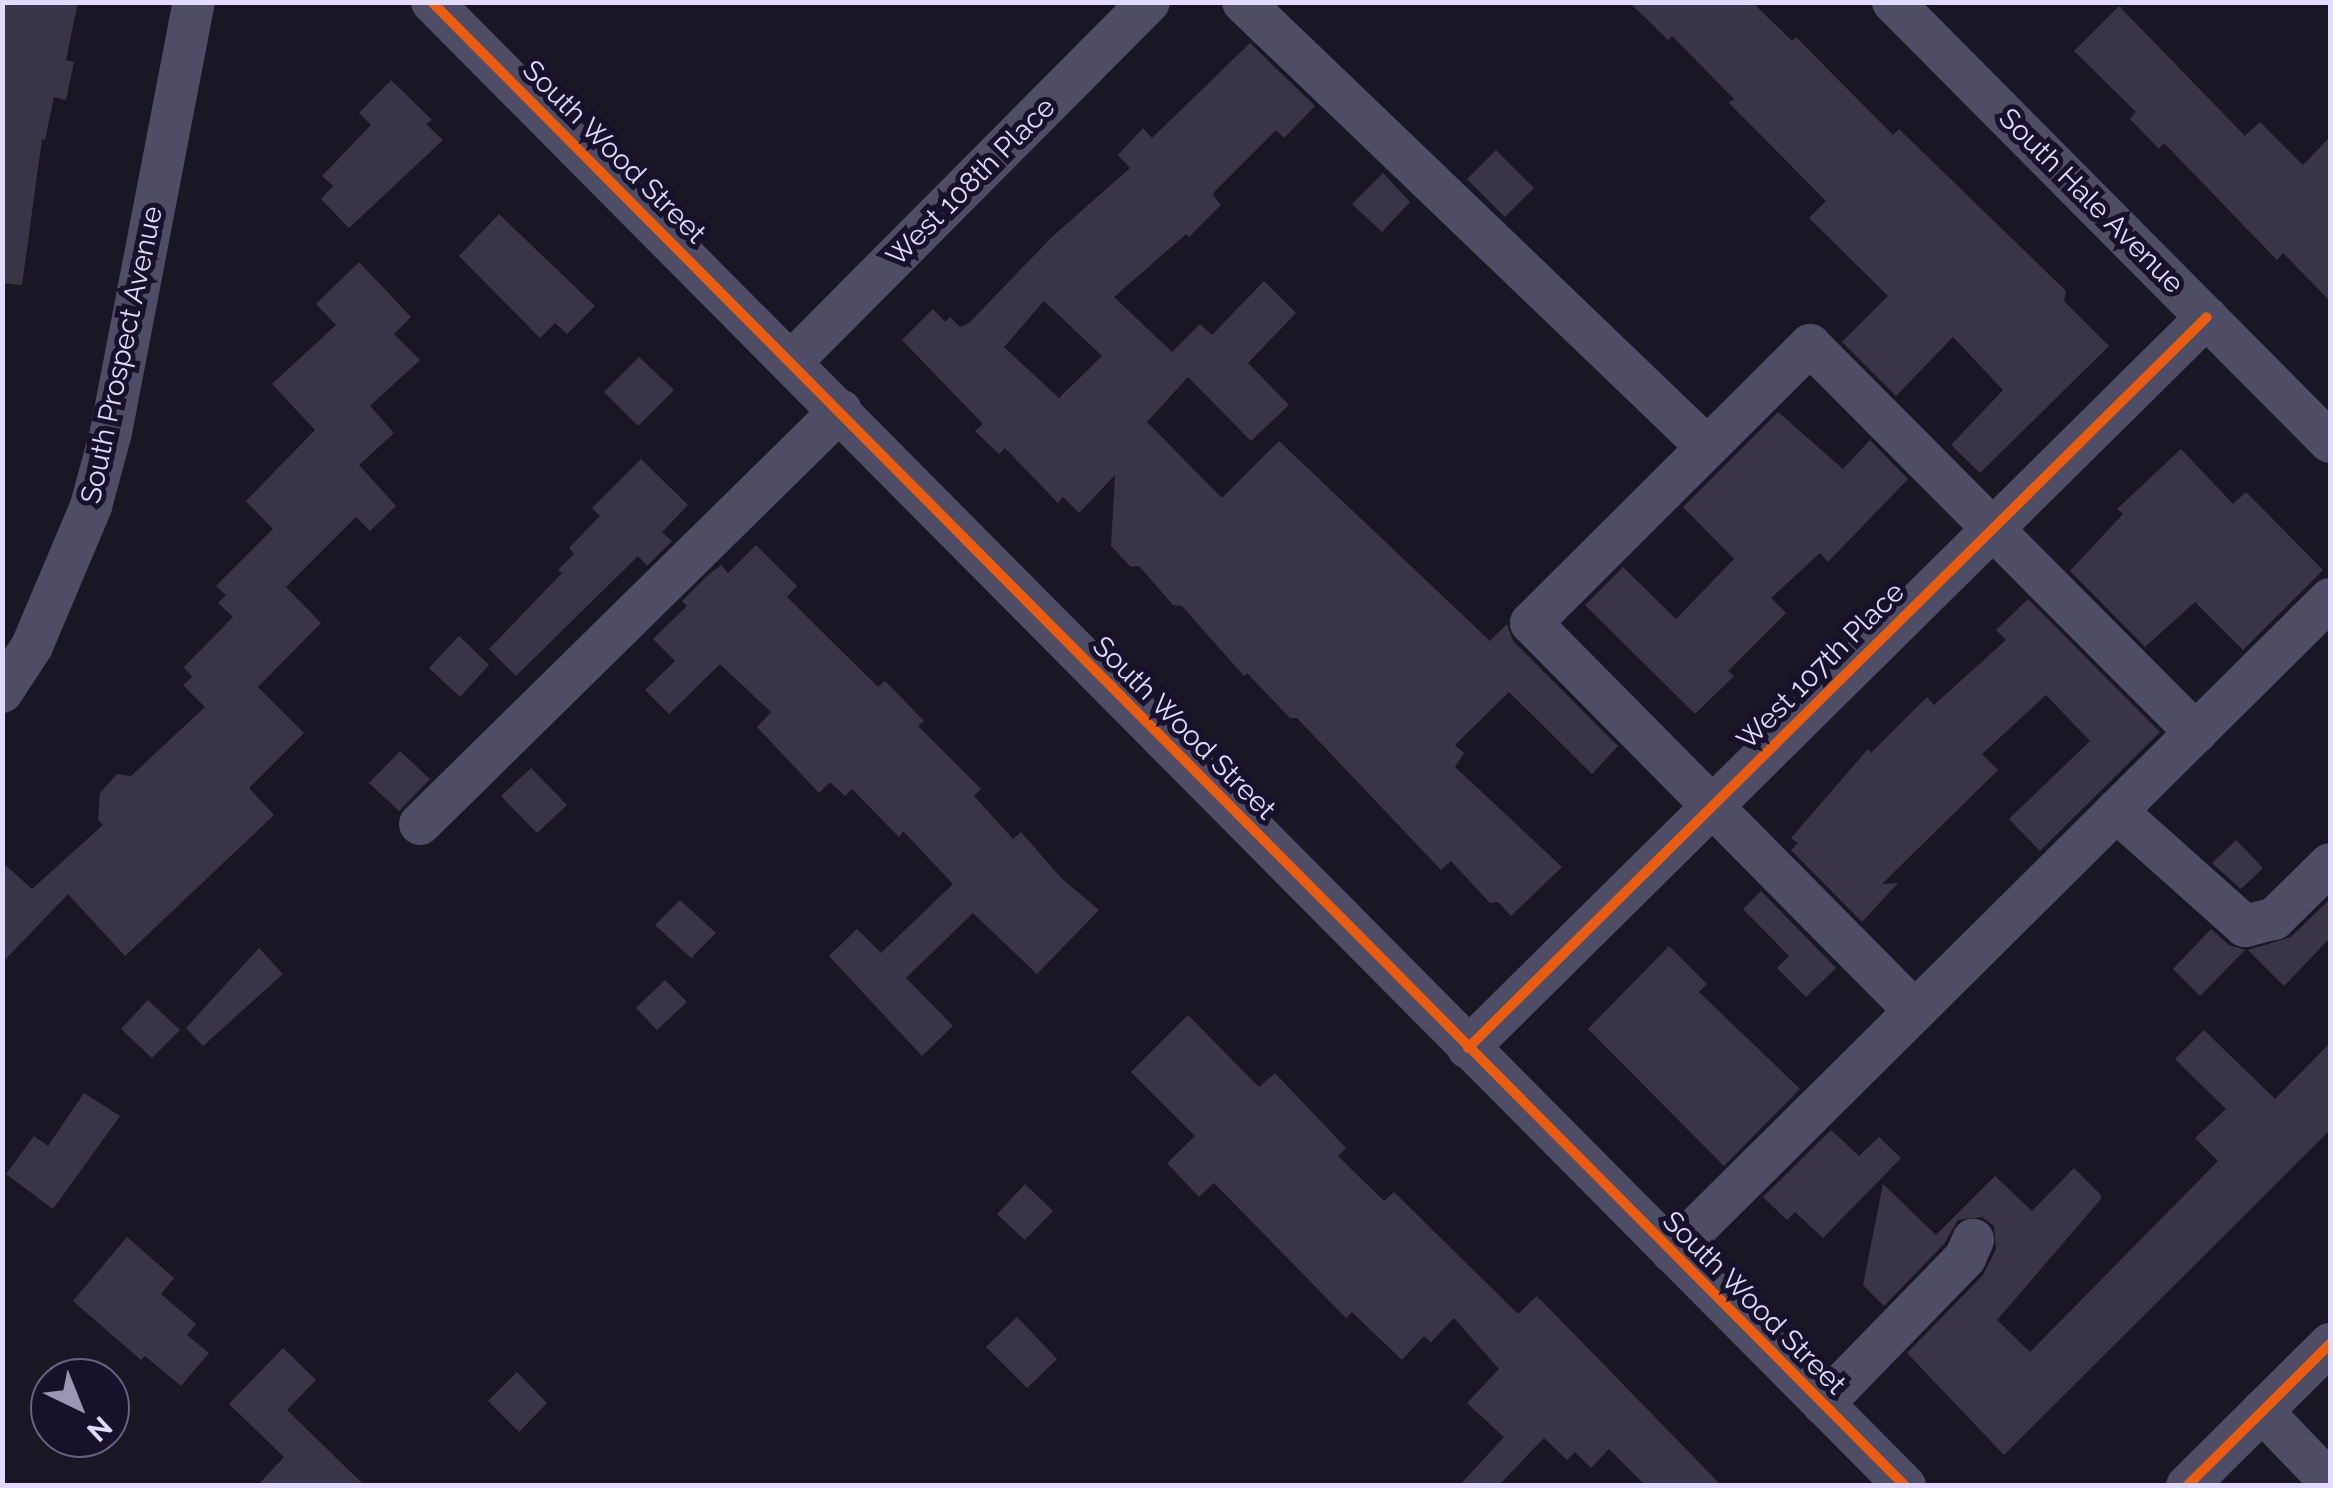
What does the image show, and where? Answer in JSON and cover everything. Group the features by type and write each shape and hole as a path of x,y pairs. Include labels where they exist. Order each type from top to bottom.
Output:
{"street":[{"name":"South Prospect Avenue","path":"2,692 32,646 91,506 111,432 194,2"},
{"name":"South Wood Street","path":"432,2 841,410 1904,1486"},
{"name":"West 108th Place","path":"792,361 1149,2"},
{"path":"1242,2 1707,447"},
{"name":"South Hale Avenue","path":"1893,2 2330,442"},
{"name":"West 107th Place","path":"1468,1048 2207,317"},
{"path":"1915,1011 1532,623 1707,447 1810,345 2196,732"},
{"path":"420,824 841,410"},
{"path":"1672,1252 2330,599"},
{"path":"2116,811 2245,926 2274,919 2330,864"},
{"path":"1823,1404 1965,1258 1973,1240"},
{"path":"2187,1486 2330,1344"},
{"path":"2262,1411 2330,1482"}],"building":[{"path":"2,2 78,2 66,60 74,62 66,100 54,97 45,140 42,139 22,285 2,283"},
{"path":"1629,2 1752,2 1792,41 1796,37 1893,135 1899,129 2066,291 2064,301 2109,346 1980,473 1951,445 2003,390 1953,337 1896,396 1842,342 1888,296 1809,218 1826,201 1729,103 1734,99 1672,36 1668,40"},
{"path":"2119,6 2245,136 2260,122 2303,165 2330,137 2330,301 2283,253 2277,260 2164,143 2159,149 2130,119 2136,112 2074,51"},
{"path":"1250,43 1315,106 1284,138 1276,130 1215,191 1213,195 1221,205 1189,237 1186,234 1114,297 1172,352 1200,324 1212,335 1264,281 1296,313 1248,363 1289,405 1251,441 1188,377 1147,422 1222,498 1279,441 1490,641 1507,624 1513,641 1618,746 1592,774 1509,692 1455,745 1464,753 1455,767 1562,867 1511,916 1498,902 1490,903 1451,861 1441,870 1297,718 1290,718 1247,673 1244,676 1182,606 1173,605 1139,566 1131,567 1111,546 1115,475 1079,513 1063,497 1058,503 1005,448 999,454 975,431 983,424 902,340 933,309 945,322 950,317 960,327 969,323 1052,237 1130,168 1118,155 1143,128 1152,138","holes":["1044,301 1102,356 1059,398 1004,347"]},
{"path":"391,80 432,120 426,124 443,140 349,228 321,199 333,186 322,176 371,125 359,113"},
{"path":"1496,150 1534,188 1505,217 1467,179"},
{"path":"1383,173 1410,202 1382,232 1352,204"},
{"path":"499,214 595,306 567,334 555,323 540,338 459,256"},
{"path":"359,262 411,317 394,334 420,360 370,406 394,433 359,465 396,506 370,531 356,517 286,587 321,623 258,687 304,733 249,788 274,815 125,956 68,894 2,963 2,862 32,889 103,825 98,819 100,793 117,774 131,776 205,707 183,685 192,677 184,667 233,617 218,603 226,595 216,586 273,529 246,501 315,430 272,384 336,325 316,304"},
{"path":"639,357 674,390 638,426 604,392"},
{"path":"1778,412 1843,469 1870,440 1908,479 1828,562 1820,553 1771,598 1786,613 1728,671 1734,676 1695,714 1585,605 1623,567 1676,619 1734,559 1683,507"},
{"path":"2181,449 2233,504 2246,492 2323,570 2243,650 2195,602 2145,647 2070,571 2123,514 2117,509"},
{"path":"641,459 688,505 662,532 672,541 647,566 638,556 516,676 489,649 562,573 558,570 574,554 569,548 600,516 592,508"},
{"path":"756,545 797,586 787,597 878,687 885,681 924,721 918,726 981,789 974,796 1013,839 1021,832 1061,878 1099,910 1037,974 973,913 906,978 953,1026 922,1056 829,956 857,929 881,953 953,884 903,831 899,837 852,789 845,796 830,782 819,793 757,727 771,712 720,664 669,714 645,690 675,661 653,639 687,606 682,601 721,565 728,573"},
{"path":"2028,599 2160,732 2040,851 2009,819 2090,741 2046,695 1982,754 1998,770 1882,884 1898,883 1862,922 1791,850 1798,843 1791,838 1868,749 1871,753 1927,697 1934,705 2006,640 1996,630"},
{"path":"459,636 489,665 460,697 429,668"},
{"path":"400,751 430,779 399,811 369,783"},
{"path":"531,768 567,805 537,833 501,796"},
{"path":"2236,840 2263,868 2241,889 2212,863"},
{"path":"1761,891 1836,968 1806,997 1777,968 1789,956 1743,909"},
{"path":"2330,899 2330,938 2284,986 2248,950 2291,937"},
{"path":"680,900 716,933 691,958 655,925"},
{"path":"2211,929 2229,945 2245,950 2200,996 2173,969"},
{"path":"1669,946 1707,984 1699,992 1800,1089 1724,1166 1588,1029"},
{"path":"259,948 283,974 203,1046 186,1028"},
{"path":"665,980 687,1002 657,1030 636,1008"},
{"path":"148,1000 180,1030 152,1058 121,1029"},
{"path":"1188,1015 1259,1087 1275,1073 1346,1148 1338,1156 1384,1201 1394,1192 1518,1314 1537,1296 1722,1486 1646,1486 1609,1449 1591,1468 1575,1452 1567,1460 1544,1438 1498,1486 1459,1486 1504,1437 1467,1403 1499,1369 1454,1318 1431,1342 1424,1336 1402,1360 1352,1312 1346,1318 1214,1183 1199,1197 1167,1163 1195,1136 1131,1072"},
{"path":"2204,1030 2275,1099 2330,1043 2330,1130 2004,1455 1907,1353 1983,1275 1996,1249 1994,1226 1982,1217 1958,1220 1944,1244 1884,1306 1863,1285 1883,1184 1936,1235 1995,1176 2032,1211 2074,1168 2100,1194 2101,1199 1997,1320 2030,1352 2218,1161 2195,1138 2226,1109 2175,1059"},
{"path":"84,1093 120,1116 53,1209 6,1174 34,1136 48,1146"},
{"path":"1831,1130 1859,1156 1879,1137 1901,1158 1823,1238 1795,1212 1787,1220 1763,1197"},
{"path":"1025,1184 1053,1211 1025,1240 997,1214"},
{"path":"127,1237 174,1278 161,1294 196,1324 187,1335 209,1353 181,1386 145,1356 141,1360 73,1301"},
{"path":"1017,1317 1057,1359 1027,1388 986,1347"},
{"path":"283,1348 316,1380 287,1410 365,1486 257,1486 284,1457 229,1404"},
{"path":"517,1372 547,1403 519,1432 488,1401"}],"cycle path":[{"path":"432,2 1905,1486"},
{"path":"1468,1048 2207,317"},
{"path":"2187,1486 2330,1344"}]}
